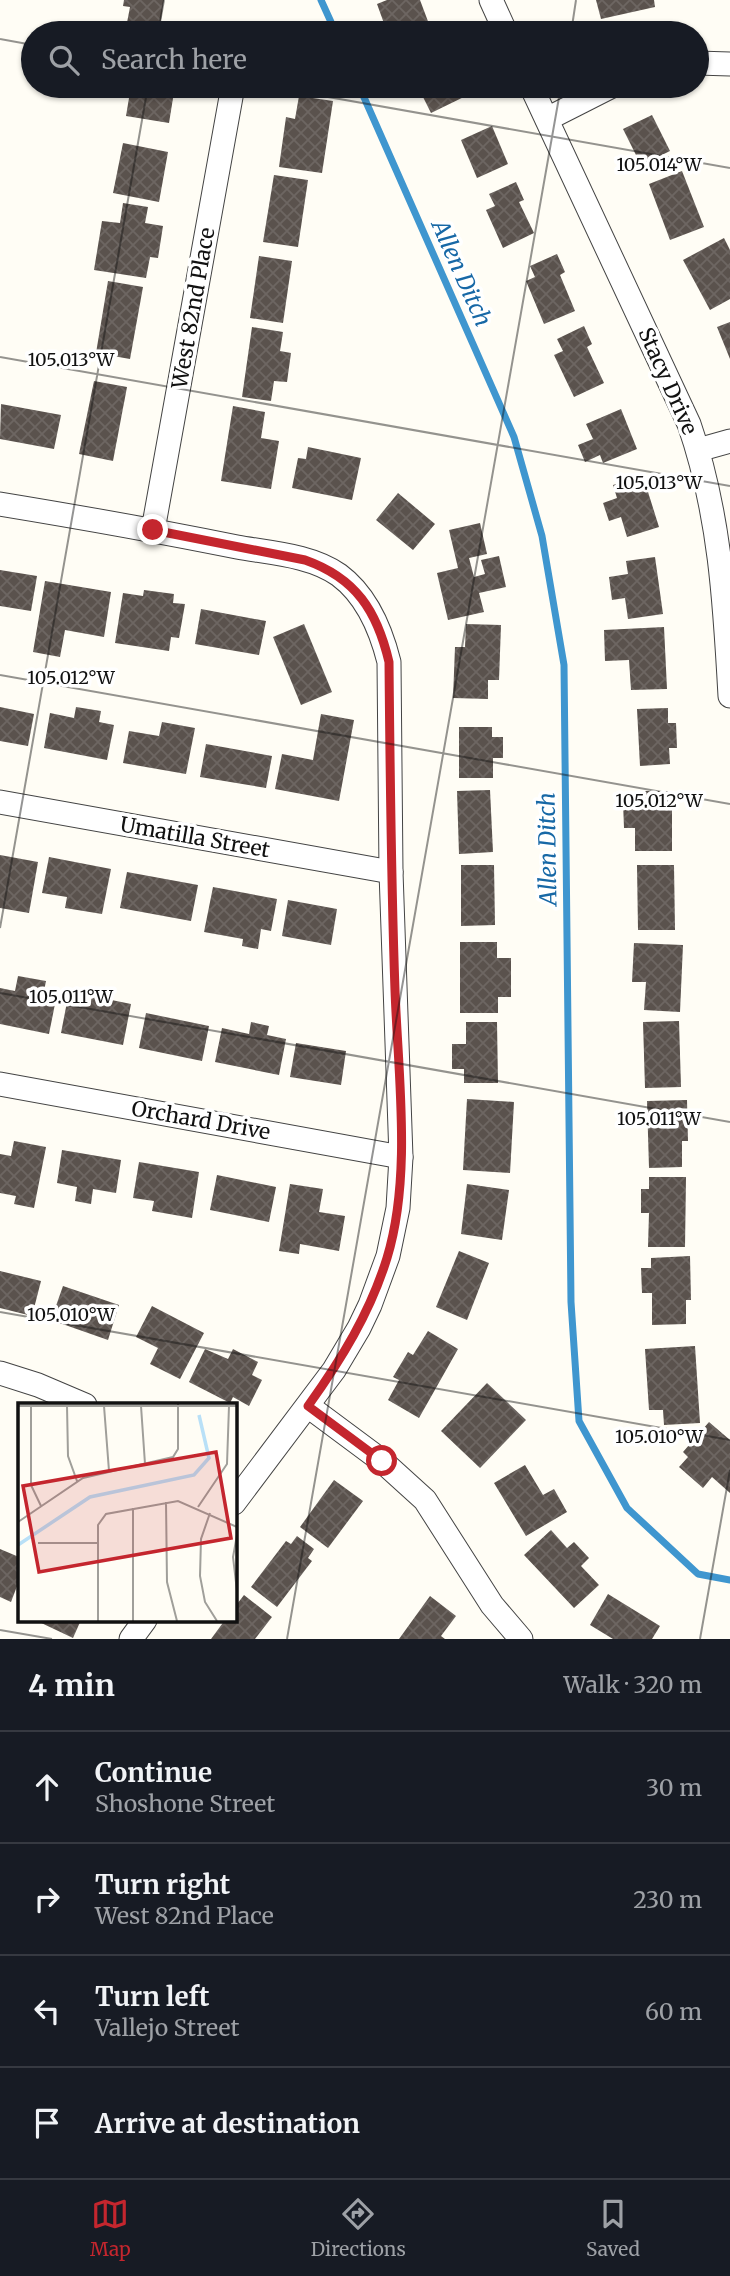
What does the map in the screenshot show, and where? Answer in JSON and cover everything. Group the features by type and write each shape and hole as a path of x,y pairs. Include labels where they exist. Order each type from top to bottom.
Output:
{"street":[{"path":"491,0 501,21"},
{"path":"709,63 730,64"},
{"name":"West 82nd Place","path":"153,530 231,98"},
{"name":"Stacy Drive","path":"537,98 690,424 719,540 730,696"},
{"path":"547,119 588,98"},
{"path":"698,450 730,441"},
{"path":"0,503 305,560 327,568 358,593 384,642 389,662 391,872 401,1157 395,1220 387,1256 370,1305 334,1370 236,1498"},
{"name":"Umatilla Street","path":"0,802 391,872"},
{"name":"Orchard Drive","path":"0,1084 401,1157"},
{"path":"0,1373 80,1403"},
{"path":"308,1406 382,1461 425,1500 492,1605 521,1639"},
{"path":"131,1639 144,1622"}],"building":[{"path":"124,0 164,0 161,21 127,21 130,7 123,6"},
{"path":"387,0 420,0 428,21 383,21 377,4"},
{"path":"596,0 654,0 655,7 601,19"},
{"path":"129,98 173,98 169,123 126,116"},
{"path":"299,98 333,101 322,173 279,167 286,117 295,119"},
{"path":"424,98 462,98 431,113"},
{"path":"652,115 670,151 641,165 623,129"},
{"path":"492,126 508,164 477,178 461,140"},
{"path":"123,143 168,152 159,202 113,193"},
{"path":"682,171 704,227 670,240 649,184"},
{"path":"274,175 308,180 298,247 263,242"},
{"path":"516,182 524,200 519,202 534,233 503,248 486,210 495,206 489,194"},
{"path":"123,203 148,207 145,223 163,226 158,258 150,257 146,278 94,270 102,221 120,223"},
{"path":"724,238 730,250 730,299 710,310 683,260"},
{"path":"557,254 565,272 560,275 575,311 544,324 526,281 535,277 530,266"},
{"path":"259,256 292,261 283,323 250,318"},
{"path":"108,281 143,287 130,359 96,353"},
{"path":"730,322 730,359 717,327"},
{"path":"584,326 592,344 587,347 604,383 574,397 554,355 563,351 557,339"},
{"path":"252,327 283,332 280,351 291,353 287,382 274,381 271,401 242,397"},
{"path":"94,381 127,387 113,461 79,454"},
{"path":"1,404 61,415 54,449 0,439"},
{"path":"233,406 265,412 261,438 279,441 271,489 221,481"},
{"path":"621,409 637,449 603,463 600,455 585,462 578,445 593,439 586,424"},
{"path":"308,447 361,458 352,500 292,488 298,458 306,459"},
{"path":"643,476 659,527 627,537 621,517 609,521 603,503 617,498 613,485"},
{"path":"398,493 435,524 413,550 376,520"},
{"path":"480,523 487,554 469,558 474,577 485,574 481,560 499,556 506,587 479,593 484,612 448,620 437,573 458,568 449,530"},
{"path":"655,557 663,614 628,619 625,598 612,600 609,577 628,574 626,561"},
{"path":"0,570 37,576 31,611 0,606"},
{"path":"45,581 111,592 104,637 65,630 60,657 33,652"},
{"path":"144,590 174,594 173,603 185,604 179,638 171,637 169,651 115,643 123,593 143,596"},
{"path":"201,609 266,621 259,655 195,644"},
{"path":"304,624 332,692 301,705 273,637"},
{"path":"466,624 501,625 499,680 488,680 488,699 453,698 455,647 465,647"},
{"path":"664,627 667,689 631,690 629,660 605,661 604,630"},
{"path":"0,707 34,714 28,746 0,741"},
{"path":"76,707 101,711 99,722 114,725 107,760 44,748 50,713 74,718"},
{"path":"668,708 668,723 676,723 677,748 669,748 670,764 640,766 637,709"},
{"path":"321,714 354,720 339,801 275,789 282,754 313,760"},
{"path":"162,722 195,728 186,774 123,763 129,731 159,736"},
{"path":"459,727 492,727 492,737 503,737 503,758 493,758 493,778 459,778"},
{"path":"206,744 272,756 266,788 200,777"},
{"path":"490,790 493,852 459,854 457,791"},
{"path":"634,791 672,791 672,851 635,851 635,828 624,828 623,802 634,802"},
{"path":"0,855 38,862 29,913 0,908"},
{"path":"49,857 111,869 102,914 65,908 67,897 42,893"},
{"path":"461,865 494,865 495,925 461,926"},
{"path":"637,865 674,865 675,930 638,930"},
{"path":"127,872 198,885 191,921 120,908"},
{"path":"213,887 277,899 271,931 261,929 258,949 242,946 243,939 204,932"},
{"path":"288,900 337,909 331,945 282,936"},
{"path":"460,942 497,942 497,958 511,958 511,997 498,997 498,1013 460,1013"},
{"path":"634,943 683,945 680,1012 644,1010 646,982 632,982"},
{"path":"18,976 46,981 43,996 56,999 49,1034 0,1024 0,988 15,991"},
{"path":"92,996 131,1004 123,1045 61,1033 67,1002 90,1006"},
{"path":"146,1013 209,1026 202,1061 139,1048"},
{"path":"679,1021 681,1087 645,1088 643,1022"},
{"path":"251,1022 269,1026 267,1035 286,1039 279,1075 215,1062 222,1028 249,1034"},
{"path":"466,1022 497,1022 498,1083 464,1083 464,1069 452,1069 452,1044 466,1044"},
{"path":"296,1043 346,1051 341,1085 290,1077"},
{"path":"467,1099 514,1102 510,1173 463,1170"},
{"path":"687,1100 688,1141 682,1141 682,1167 649,1168 647,1101"},
{"path":"14,1141 46,1147 34,1208 14,1204 16,1196 0,1193 0,1154 11,1156"},
{"path":"62,1150 121,1160 116,1193 93,1189 91,1204 75,1201 77,1187 57,1183"},
{"path":"139,1162 199,1172 192,1218 152,1211 154,1201 133,1198"},
{"path":"217,1175 276,1187 269,1222 210,1210"},
{"path":"649,1177 686,1177 685,1247 648,1247 649,1213 641,1213 641,1189 649,1189"},
{"path":"290,1184 323,1189 319,1212 345,1216 339,1251 300,1244 299,1254 279,1251"},
{"path":"467,1184 509,1190 502,1240 461,1234"},
{"path":"459,1251 489,1263 467,1320 436,1307"},
{"path":"690,1256 691,1300 686,1300 686,1324 652,1325 652,1293 642,1293 641,1268 651,1268 651,1258"},
{"path":"0,1271 41,1281 32,1316 0,1308"},
{"path":"63,1286 119,1305 108,1340 51,1320"},
{"path":"152,1306 204,1333 180,1379 150,1364 158,1348 136,1337"},
{"path":"428,1331 458,1349 419,1418 388,1400 399,1380 393,1377 408,1352 413,1355"},
{"path":"695,1346 700,1423 664,1425 663,1410 649,1410 645,1349"},
{"path":"205,1349 228,1359 233,1349 258,1362 252,1375 262,1380 249,1406 233,1397 230,1403 189,1382"},
{"path":"487,1383 526,1420 480,1468 441,1431"},
{"path":"709,1422 730,1440 730,1493 712,1477 703,1488 679,1467 688,1457 683,1452"},
{"path":"525,1465 543,1495 554,1489 567,1512 526,1536 494,1483"},
{"path":"334,1480 363,1501 328,1548 300,1527"},
{"path":"551,1530 567,1548 574,1542 589,1558 581,1566 599,1585 574,1608 524,1555"},
{"path":"297,1536 314,1549 308,1558 312,1561 277,1607 251,1587 286,1541 291,1544"},
{"path":"0,1549 18,1557 18,1584 11,1602 0,1597"},
{"path":"608,1594 660,1626 652,1639 613,1639 590,1625"},
{"path":"244,1595 272,1617 255,1639 211,1639 224,1622 236,1622 236,1605"},
{"path":"430,1596 456,1616 441,1636 445,1639 399,1639"},
{"path":"39,1622 80,1622 73,1638"}],"waterway":[{"name":"Allen Ditch","path":"321,0 331,21"},
{"name":"Allen Ditch","path":"364,98 514,437 542,536 564,665 571,1302 579,1421 627,1508 698,1574 730,1580"}],"route":[{"path":"153,530 305,560 327,568 358,593 384,642 389,662 391,872 401,1157 398,1208 387,1256 370,1305 334,1370 308,1406 382,1461"}]}
